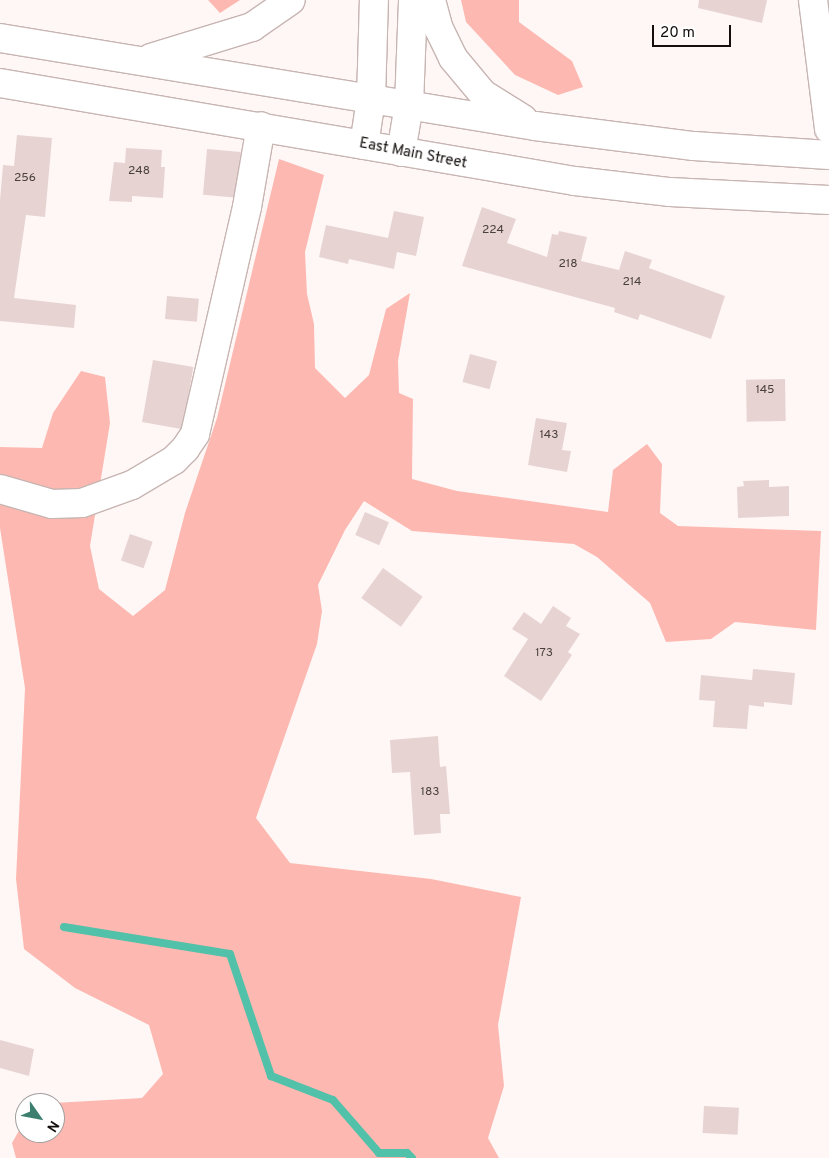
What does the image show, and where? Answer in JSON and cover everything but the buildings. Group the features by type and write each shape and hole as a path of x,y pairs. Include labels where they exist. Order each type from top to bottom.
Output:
{"main road":[{"path":"143,60 205,44 252,27 291,0"},
{"path":"364,144 371,99 374,0"},
{"path":"401,152 409,105 413,0"},
{"path":"431,0 439,29 453,58 483,94 535,126"},
{"path":"813,0 829,129"},
{"path":"0,38 143,60 535,126 694,146 829,155"},
{"name":"East Main Street","path":"0,84 261,126 401,152 574,180 670,192 829,200"},
{"path":"0,488 52,504 82,503 132,484 174,460 186,449 195,434 247,207 261,126"}],"shaded area":[{"path":"208,0 240,0 220,13"},
{"path":"461,0 519,0 519,22 572,61 583,87 558,95 515,75 466,22"},
{"path":"279,159 324,175 305,252 307,294 314,324 315,368 345,398 369,375 386,309 410,293 398,361 399,393 413,399 412,479 457,491 608,512 613,470 647,444 662,464 660,513 678,526 821,531 816,630 735,622 711,639 666,642 650,603 597,557 574,544 412,531 364,501 345,530 318,585 322,611 317,644 256,818 290,863 431,879 521,897 498,1025 504,1086 488,1138 499,1158 16,1158 12,1143 15,1138 15,1143 65,1143 65,1102 142,1098 163,1074 149,1025 75,988 24,949 16,879 25,688 0,528 0,447 42,448 53,413 81,371 105,377 110,423 90,546 99,589 133,616 165,590 185,513 217,418"}],"waterway":[{"path":"64,927 230,954 271,1076 333,1100 379,1153 407,1153 412,1158"}]}
